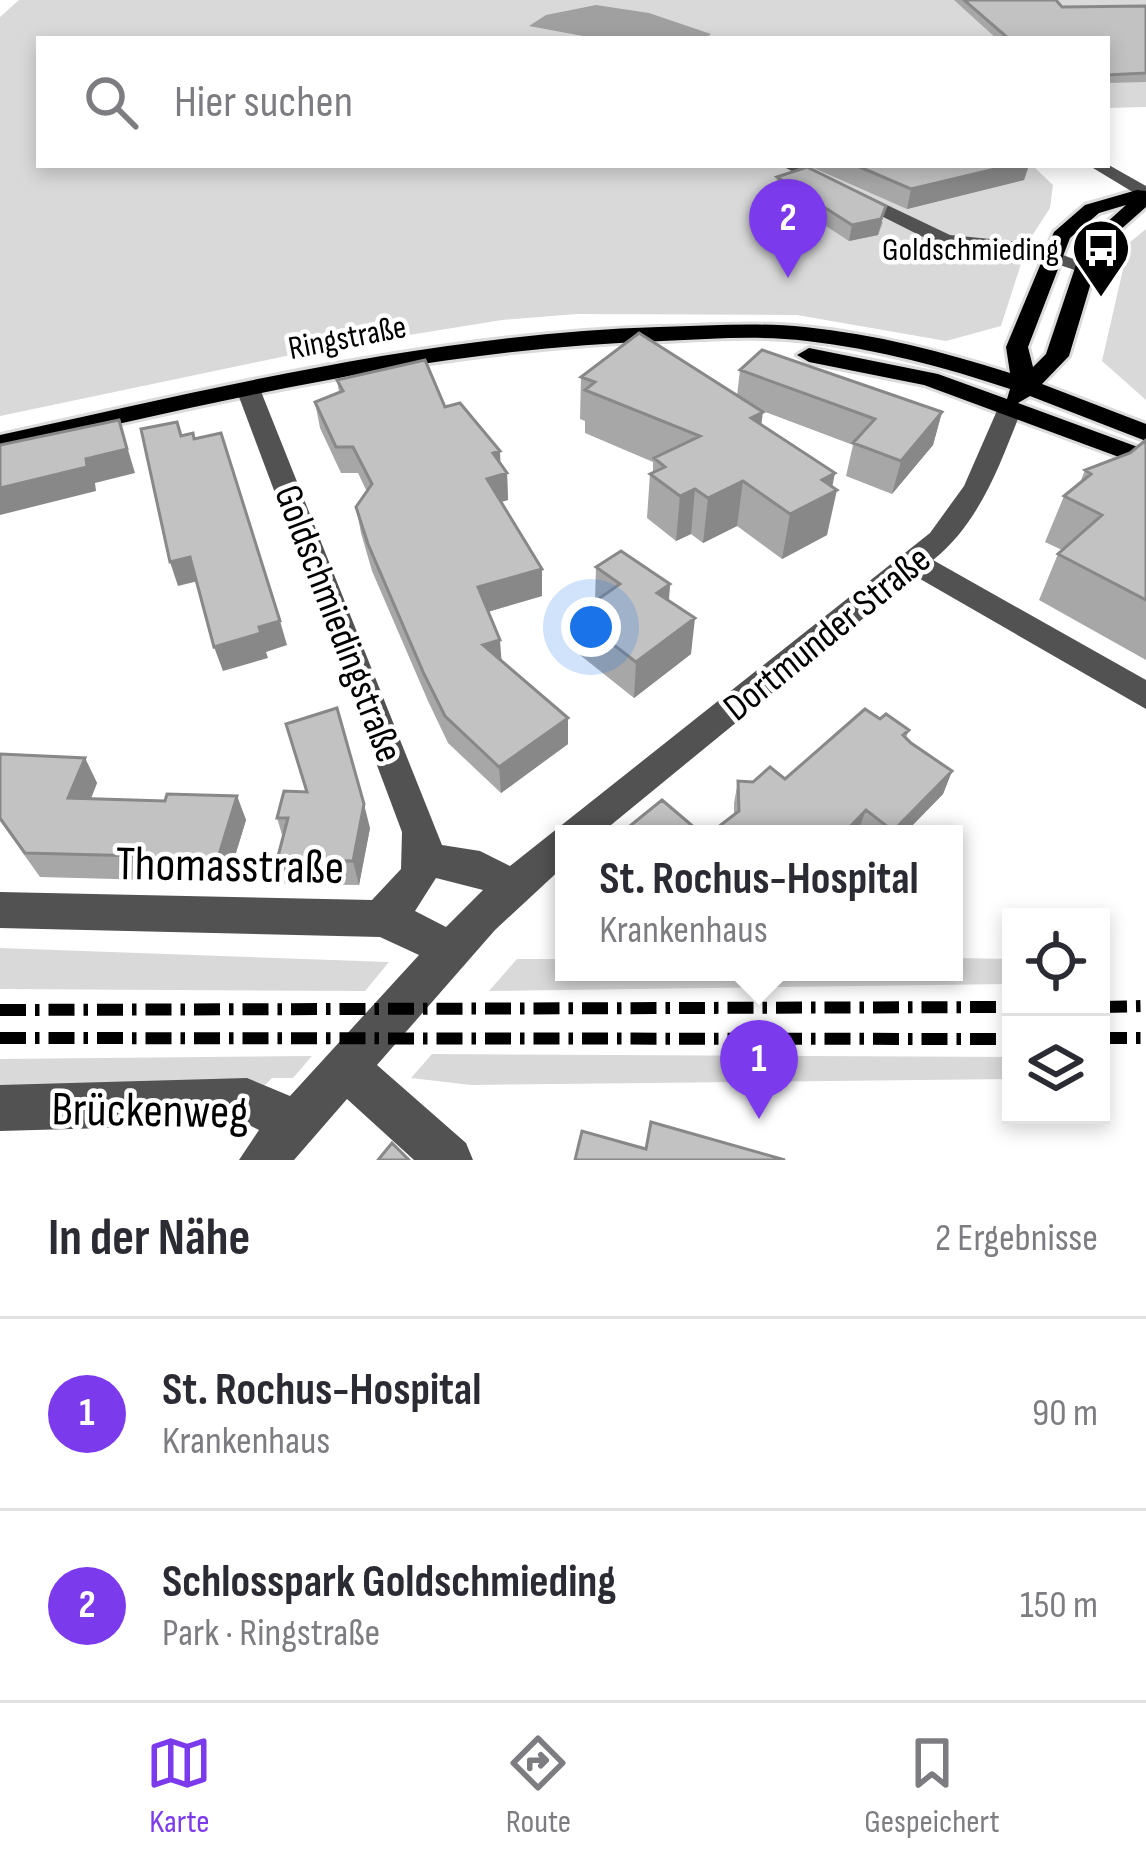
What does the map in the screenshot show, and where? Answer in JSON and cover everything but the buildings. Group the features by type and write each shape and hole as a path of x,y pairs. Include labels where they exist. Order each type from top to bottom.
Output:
{"main road":[{"name":"Dortmunder Straße","path":"1018,395 1017,347 1043,256 1092,209 1146,195"},
{"name":"Dortmunder Straße","path":"1018,395 1057,356 1084,267 1108,226 1146,195"},
{"name":"Ringstraße","path":"0,443 484,344 571,336 712,333 1018,395"},
{"path":"1018,395 1146,433"},
{"path":"1018,395 1146,459"}],"street":[{"path":"795,168 946,241 1084,267"},
{"path":"1102,168 1146,195"},
{"name":"Goldschmiedingstraße","path":"248,389 424,845"},
{"name":"Dortmunder Straße","path":"584,825 915,563 961,514 1018,395"},
{"path":"915,563 1146,696"},
{"path":"380,919 418,878 424,845 511,886"},
{"path":"278,1145 449,952 511,886 555,849"},
{"name":"Thomasstraße","path":"0,910 380,919 409,927 449,952"},
{"path":"346,1068 449,1160"},
{"name":"Brückenweg","path":"0,1108 247,1101 268,1108 278,1145"}],"shaded area":[{"path":"19,0 1146,0 1146,107 1110,108 1110,36 36,36 36,168 1035,168 1053,185 1050,208 1028,242 1001,326 946,341 797,315 577,314 502,320 310,351 0,416 0,17"},
{"path":"596,5 649,13 711,34 583,36 529,26 546,15"},
{"path":"1146,229 1146,400 1102,361 1129,243"},
{"path":"0,948 389,962 365,991 0,989"},
{"path":"963,958 1002,959 1002,984 489,991 517,959 555,959 555,981 963,981"},
{"path":"432,1054 1002,1057 1002,1079 471,1085 411,1078"},
{"path":"312,1056 293,1078 272,1078 265,1085 0,1095 0,1059"}],"railway":[{"path":"1110,1007 1146,1006"},
{"path":"0,1010 1002,1007"},
{"path":"0,1038 1002,1039"},
{"path":"1110,1038 1146,1038"}],"place":[{"name":"Schlosspark Goldschmieding","path":"788,278"},
{"name":"Goldschmieding","path":"1101,299"},
{"name":"St. Rochus-Hospital","path":"759,1119"}]}
